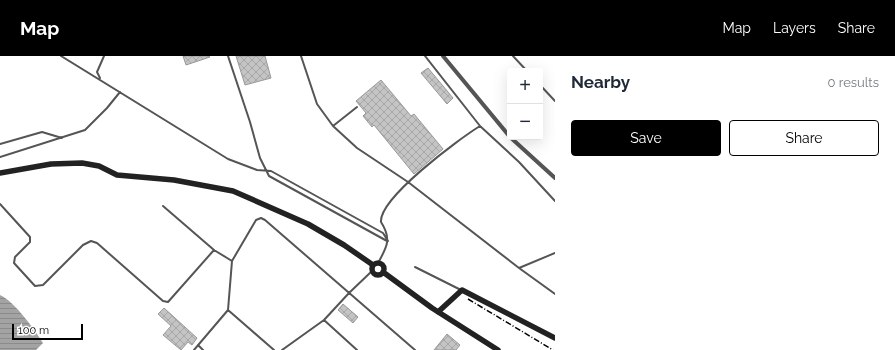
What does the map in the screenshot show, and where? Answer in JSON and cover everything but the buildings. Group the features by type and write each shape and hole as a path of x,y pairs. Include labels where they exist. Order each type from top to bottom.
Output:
{"main road":[{"path":"0,173 51,164 82,163 99,166 117,175 174,180 233,191 308,224 344,245 375,267 378,276 383,272"},
{"path":"375,267 383,266 383,272"},
{"path":"383,272 438,312 498,350"},
{"path":"438,312 460,290 555,338"}],"street":[{"path":"443,56 507,133"},
{"path":"513,140 555,178"}],"lane":[{"path":"61,56 228,159 247,166 271,171 290,180 382,233 388,241"},
{"path":"100,79 97,72 104,56"},
{"path":"228,56 264,170 269,176 388,241"},
{"path":"301,56 317,104 333,126 357,148 408,182 555,294"},
{"path":"425,56 480,126 519,162 555,201"},
{"path":"513,56 524,68"},
{"path":"543,88 555,101"},
{"path":"0,157 64,138 85,130 107,108 120,92"},
{"path":"333,126 357,107"},
{"path":"282,350 324,320 375,267 388,241 387,230 381,222 380,216 408,182 480,126"},
{"path":"0,144 42,132 54,137 64,138"},
{"path":"0,204 30,237 30,242 15,257 14,263 35,286 44,285 83,245 91,241 97,243 163,301 168,302 214,250"},
{"path":"163,206 214,250 232,261"},
{"path":"194,350 228,310 232,261 256,220 261,218 415,350"},
{"path":"519,268 555,253"},
{"path":"415,267 460,290"},
{"path":"228,310 274,350"},
{"path":"324,320 357,350"},
{"path":"198,345 203,350"}],"shaded area":[{"path":"0,295 12,303 43,343 36,350 0,350"}],"railway":[{"path":"468,299 553,350"}]}
